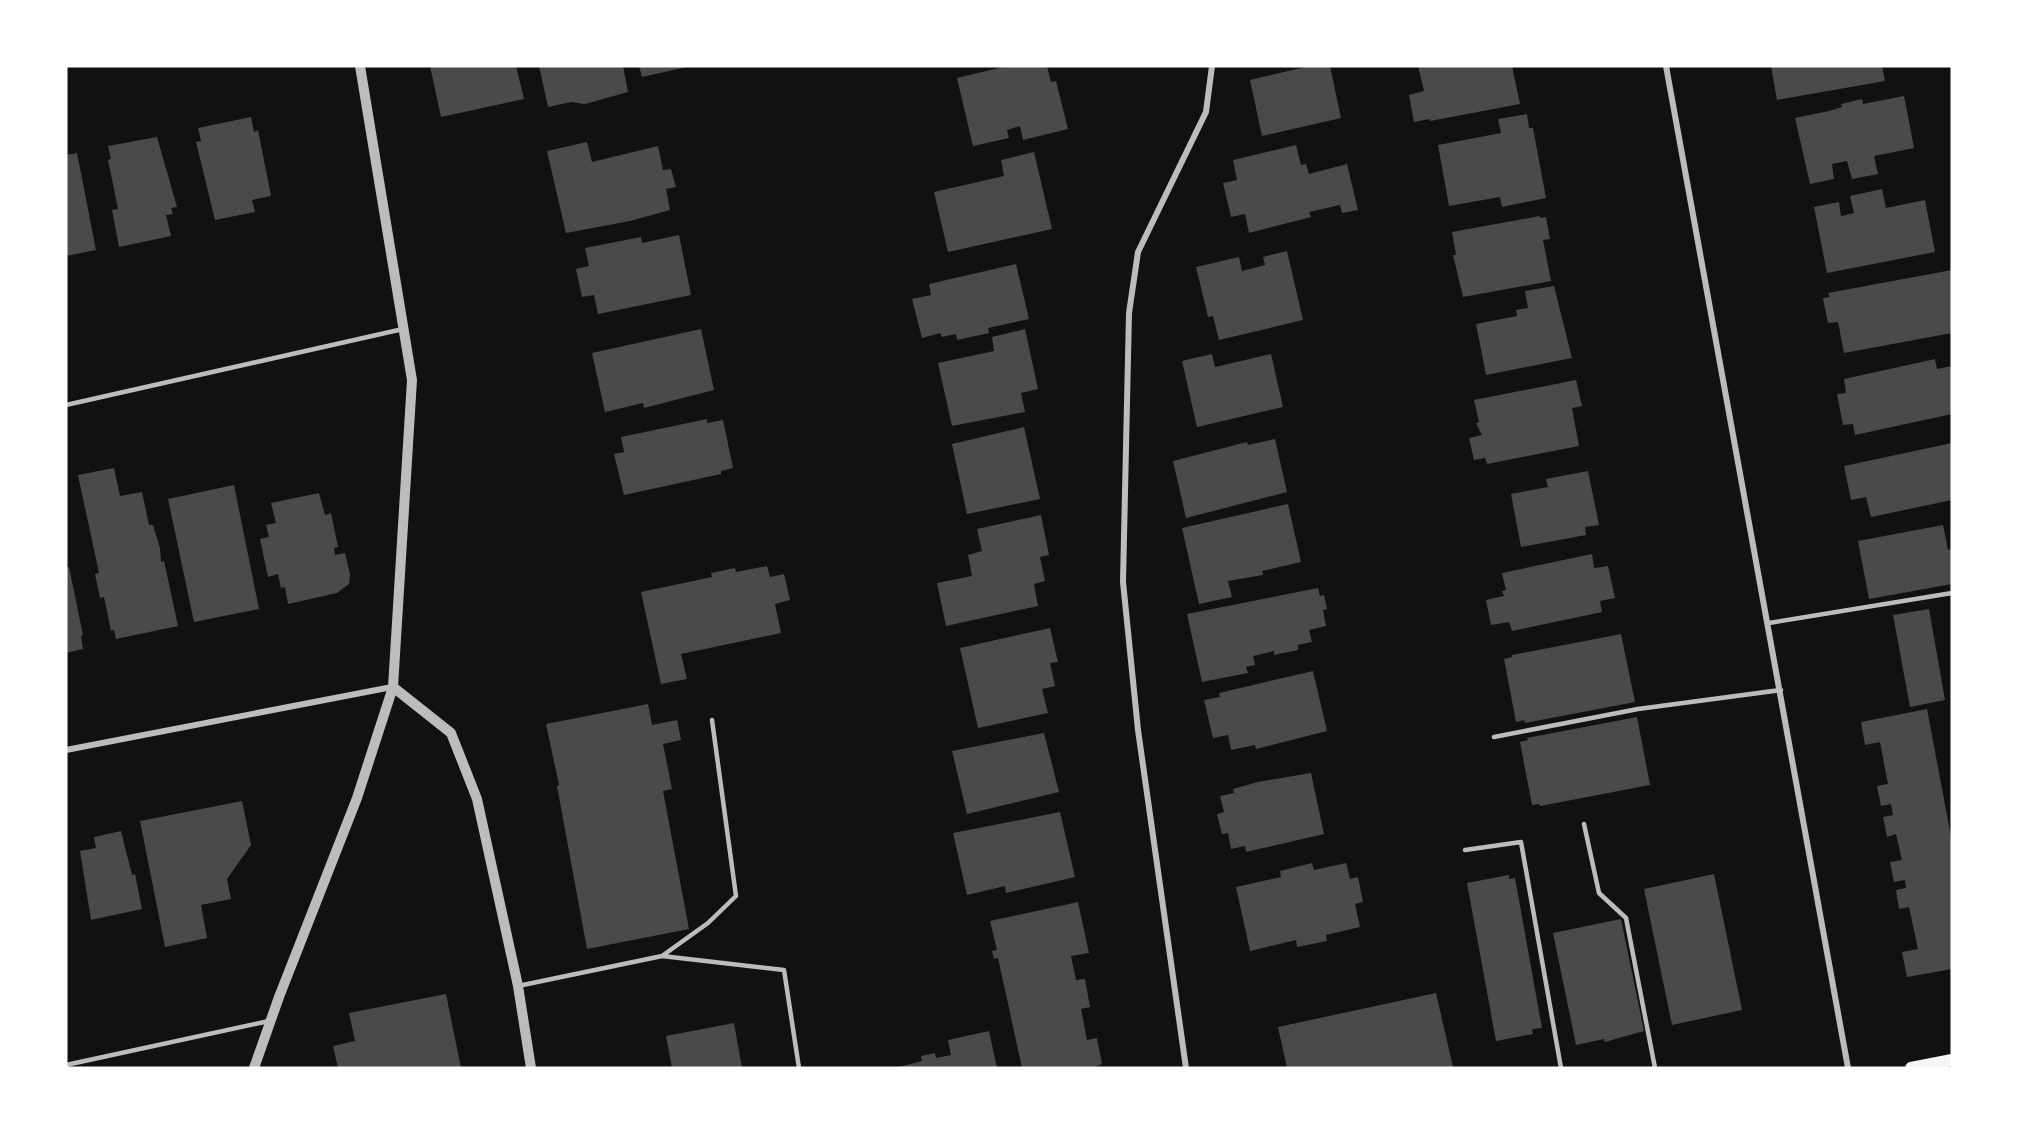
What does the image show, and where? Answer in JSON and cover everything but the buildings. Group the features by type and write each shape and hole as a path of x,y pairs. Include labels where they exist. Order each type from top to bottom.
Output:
{"main road":[{"path":"1911,1068 1952,1060"}],"street":[{"path":"254,1068 270,1021 357,798 393,687 412,380 360,66"},
{"path":"1186,1068 1138,730 1123,582 1129,314 1138,252 1206,112 1212,66"},
{"path":"1666,66 1848,1068"},
{"path":"66,750 393,687 451,733 477,799 518,986 531,1068"}],"lane":[{"path":"66,405 403,329"},
{"path":"1769,623 1952,593"},
{"path":"1494,737 1638,709 1781,690"},
{"path":"663,956 708,923 736,896 712,720"},
{"path":"1584,824 1599,893 1626,918 1655,1068"},
{"path":"1465,850 1521,842 1561,1068"},
{"path":"518,986 663,956 784,970 799,1068"},
{"path":"66,1065 270,1021"}]}
